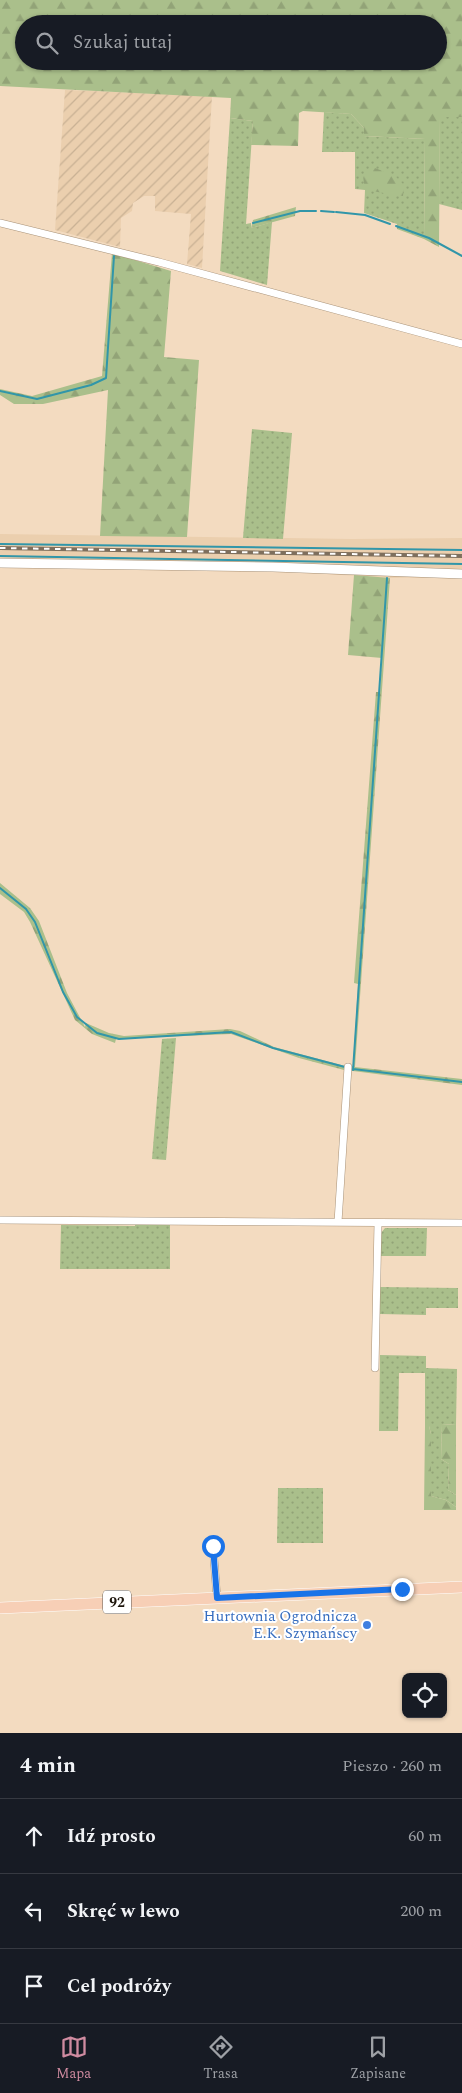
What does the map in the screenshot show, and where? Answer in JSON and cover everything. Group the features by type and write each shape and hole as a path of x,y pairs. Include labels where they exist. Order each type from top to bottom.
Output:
{"main road":[{"name":"92","path":"0,1608 462,1586"}],"street":[{"path":"0,223 159,262 462,344"},
{"path":"0,563 281,567 462,574"},
{"path":"338,1222 348,1067"},
{"path":"0,1220 462,1224"},
{"path":"375,1368 378,1223"},
{"path":"213,1546 217,1598"}],"shaded area":[{"path":"65,90 212,96 202,268 187,264 191,214 155,211 155,196 144,196 133,203 132,211 121,218 120,247 55,230"},
{"path":"0,534 352,539 462,538 462,577 390,578 276,571 0,565"}],"green space":[{"path":"0,0 462,0 462,117 440,117 439,247 424,239 425,139 364,136 364,128 351,114 303,111 299,113 298,146 251,145 253,121 230,118 231,98 0,86"},
{"path":"324,112 351,114 364,128 364,136 425,139 424,239 397,229 397,224 364,213 365,190 355,189 355,152 322,152"},
{"path":"440,117 462,117 462,210 439,204"},
{"path":"230,118 253,121 246,224 251,223 251,228 272,222 267,285 220,271"},
{"path":"375,168 395,176 404,185 403,196 365,190 363,176"},
{"path":"296,207 295,216 251,228 253,220"},
{"path":"112,253 171,271 164,357 199,360 187,537 100,536 108,390 43,404 14,404 0,395 0,389 32,396 102,376"},
{"path":"252,429 292,433 283,539 243,538"},
{"path":"354,575 390,578 355,1067 462,1079 462,1085 353,1071 350,1069 350,1066 353,1066 358,984 354,983 376,692 380,692 382,658 348,655"},
{"path":"0,883 30,908 39,921 67,993 85,1027 86,1023 109,1033 124,1036 230,1029 240,1031 274,1047 300,1054 299,1058 231,1034 116,1039 115,1043 92,1034 75,1020 30,922 24,912 0,894"},
{"path":"176,1038 166,1160 152,1159 162,1039"},
{"path":"300,1054 345,1066 344,1070 299,1058"},
{"path":"135,1223 170,1223 170,1269 60,1269 61,1225 135,1226"},
{"path":"385,1228 427,1228 426,1256 381,1256 381,1233"},
{"path":"380,1287 458,1288 458,1308 426,1308 426,1315 380,1314"},
{"path":"380,1355 426,1356 426,1368 457,1369 456,1424 442,1425 441,1459 449,1464 448,1490 456,1495 456,1507 446,1500 431,1496 431,1434 429,1426 425,1426 425,1373 399,1373 398,1431 379,1431"},
{"path":"456,1424 456,1495 448,1490 449,1464 441,1459 442,1425"},
{"path":"425,1426 429,1426 431,1434 431,1496 446,1500 456,1507 456,1510 424,1510"},
{"path":"278,1488 323,1488 323,1543 277,1543"}],"waterway":[{"path":"253,223 300,211 316,211"},
{"path":"321,211 334,212"},
{"path":"336,212 365,215 390,224"},
{"path":"396,226 429,238 462,256"},
{"path":"0,391 37,399 91,385 106,378 114,256"},
{"path":"0,544 462,550"},
{"path":"0,556 462,564"},
{"path":"353,1070 387,578"},
{"path":"0,888 26,909 35,922 63,992 77,1017 97,1033 119,1039 231,1032 273,1048 345,1067"},
{"path":"353,1069 462,1082"}],"railway":[{"path":"0,548 462,556"}],"place":[{"name":"Hurtownia Ogrodnicza E.K. Szymańscy","path":"367,1625"}],"route":[{"path":"213,1546 217,1598 402,1589"}]}
